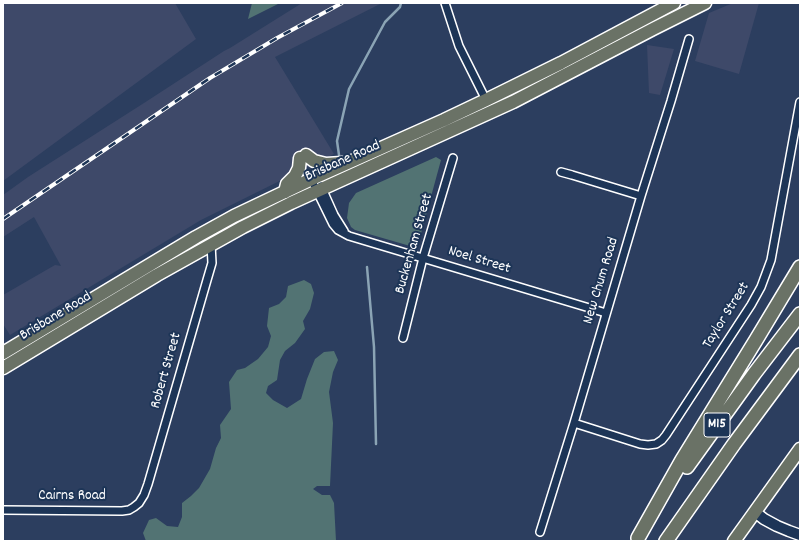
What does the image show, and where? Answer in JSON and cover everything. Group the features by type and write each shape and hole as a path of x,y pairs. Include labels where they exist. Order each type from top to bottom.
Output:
{"highway":[{"path":"637,540 682,460 800,267"},
{"name":"M15","path":"637,540 673,486 731,405 800,314"},
{"name":"M15","path":"666,541 734,444 800,355"}],"main road":[{"name":"Brisbane Road","path":"3,353 196,237 234,216 486,100 561,63 674,3"},
{"name":"Brisbane Road","path":"3,368 157,275 243,227 319,190 513,102 705,3"},
{"path":"285,192 287,184 295,176 299,168 303,156 326,164 345,164"},
{"path":"734,541 800,449"}],"street":[{"path":"445,3 459,46 486,100"},
{"name":"New Chum Road","path":"540,532 689,39"},
{"name":"Taylor Street","path":"574,423 640,444 656,444 666,435 761,287 771,260 800,102"},
{"name":"Buckenham Street","path":"403,338 423,258 453,158"},
{"path":"561,172 641,196"},
{"name":"Noel Street","path":"314,178 319,190 334,215 346,233 354,238 606,313"},
{"name":"Robert Street","path":"139,503 148,484 212,263 211,244"},
{"name":"Cairns Road","path":"3,510 122,511 129,510 139,503"},
{"path":"755,512 777,526 800,534"}],"shaded area":[{"path":"3,3 175,3 196,39 3,181"},
{"path":"302,3 382,3 275,57 334,154 201,220 10,335 3,324 3,295 55,265 61,266 34,217 3,237 3,195 28,177 224,51"},
{"path":"733,3 759,3 739,74 695,61 709,13"},
{"path":"647,45 674,49 660,95 649,93"}],"green space":[{"path":"252,3 280,3 248,19"},
{"path":"436,157 441,160 417,248 355,230 351,227 347,218 349,203 356,193"},
{"path":"304,280 311,284 314,293 310,309 303,321 305,329 295,343 285,351 280,360 277,380 268,386 266,393 273,400 287,408 301,399 315,359 324,352 334,351 338,360 333,372 329,392 333,423 330,486 317,486 313,489 322,495 330,495 334,503 336,541 146,541 143,533 149,520 156,518 167,526 178,527 182,517 182,503 199,488 210,469 216,448 221,438 220,425 231,409 229,382 237,370 245,368 258,359 268,347 271,336 267,326 269,308 279,304 286,297 288,286"}],"waterway":[{"path":"339,155 337,141 349,89 385,22 400,7 401,3"},
{"path":"367,267 374,347 376,444"}],"railway":[{"path":"3,219 210,78 277,38 342,3"}]}
